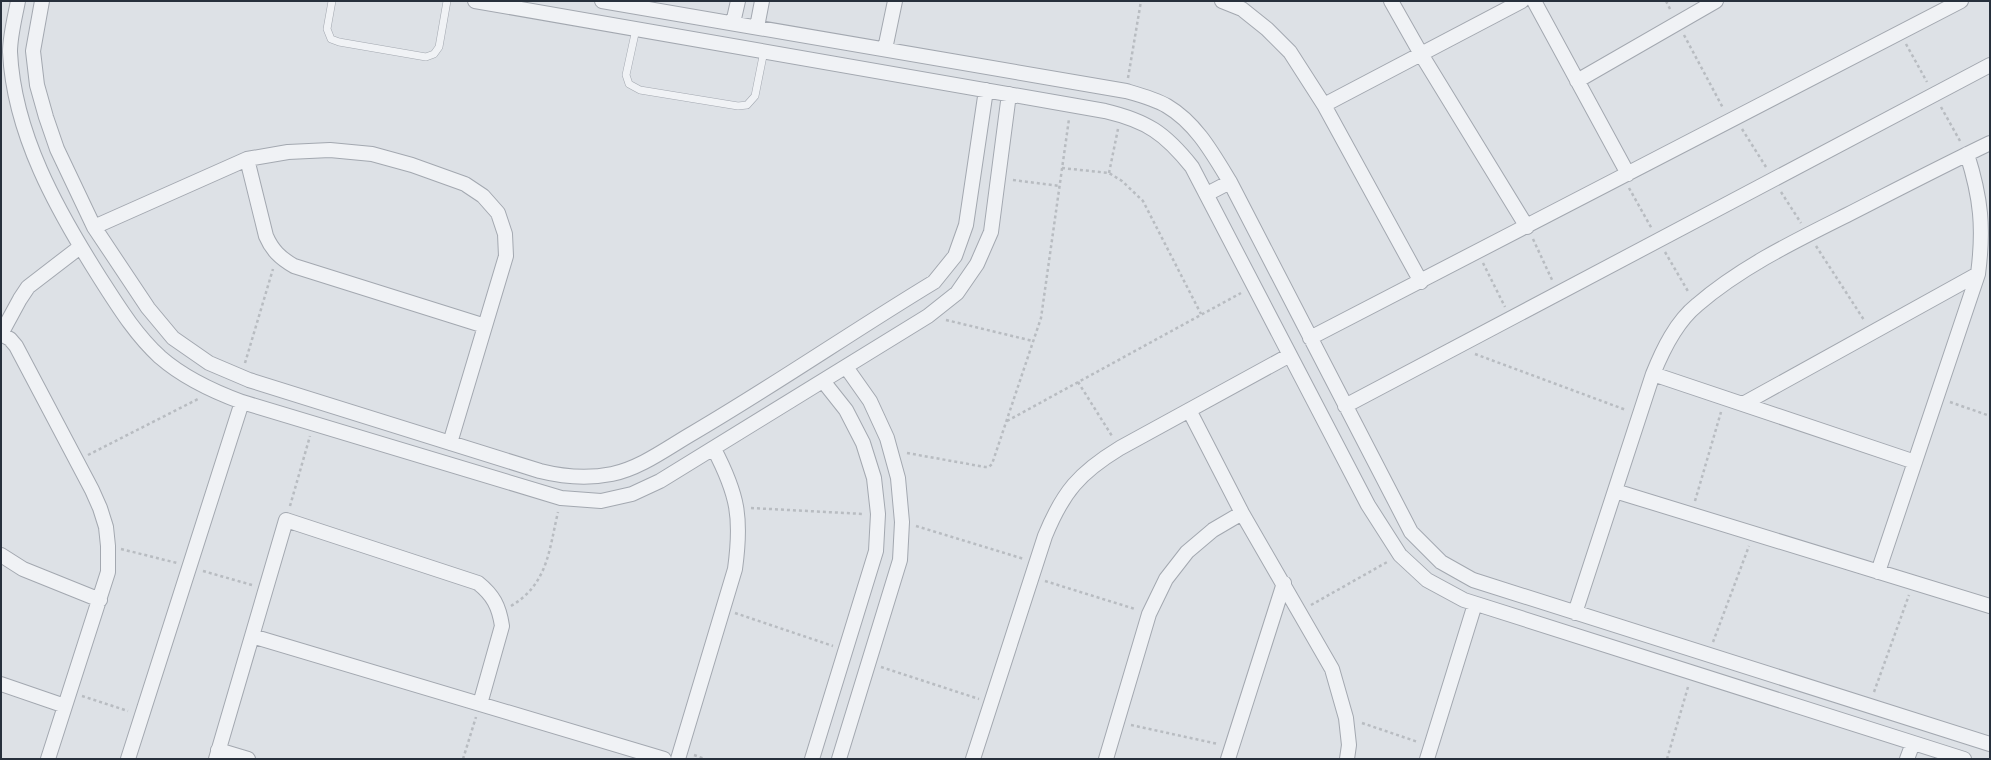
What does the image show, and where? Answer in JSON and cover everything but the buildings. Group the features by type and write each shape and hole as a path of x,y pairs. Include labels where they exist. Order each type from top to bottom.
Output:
{"street":[{"path":"18,1 10,50 14,86 22,121 34,154 80,247 120,310 139,335 161,358 185,376 213,391 242,402 561,498 601,501 632,494 660,481 928,316 957,293 977,264 991,232 1009,94"},
{"path":"42,1 33,51 37,85 57,149 94,227 148,308 173,338 209,363 241,376 540,471 564,476 589,477 613,474 636,465 714,420 934,282 954,256 966,226 986,90"},
{"path":"475,1 1120,114 1131,117 1155,129 1175,146 1192,167 1368,505 1400,555 1427,580 1464,600 1475,604 1964,759"},
{"path":"602,1 1126,91 1167,106 1191,125 1212,151 1230,182 1411,532 1441,562 1473,580 1990,744"},
{"path":"733,23 738,1"},
{"path":"757,27 762,1"},
{"path":"885,49 895,1"},
{"path":"1222,1 1242,9 1267,29 1290,52 1324,105 1421,282"},
{"path":"1391,1 1421,54 1527,227"},
{"path":"1324,105 1522,1"},
{"path":"1534,1 1628,174"},
{"path":"1577,81 1716,1"},
{"path":"1310,338 1421,282 1961,1"},
{"path":"1345,406 1990,65"},
{"path":"1575,613 1653,374 1662,354 1678,326 1696,306 1744,270 1809,234 1990,143"},
{"path":"94,227 247,159 288,152 330,150 372,154 412,165 465,184 483,196 498,213 505,234 506,256 450,443"},
{"path":"1878,572 1978,274 1981,246 1981,213 1976,183 1967,154"},
{"path":"247,159 266,236 277,255 294,266 485,326"},
{"path":"1206,194 1230,182"},
{"path":"48,759 108,572 109,559 106,527 100,508 77,460 16,346 10,339 1,334 28,287 80,247"},
{"path":"1743,404 1978,274"},
{"path":"973,759 1035,563 1056,508 1073,484 1095,463 1120,448 1290,355"},
{"path":"839,759 900,560 902,522 898,478 887,438 870,401 846,367"},
{"path":"1653,374 1915,462"},
{"path":"812,759 847,651 876,551 878,514 874,478 863,443 846,410 824,381"},
{"path":"128,759 242,402"},
{"path":"1189,410 1242,513 1284,583 1332,669 1346,718 1350,745 1347,759"},
{"path":"678,759 724,610 735,569 739,538 737,507 729,477 714,449"},
{"path":"1614,492 1990,606"},
{"path":"1106,759 1149,614 1166,580 1187,552 1213,530 1242,513"},
{"path":"248,759 217,755 286,520 478,583 488,591 496,601 500,612 502,626 480,704"},
{"path":"1,555 24,569 100,600"},
{"path":"1230,753 1284,583"},
{"path":"1429,753 1475,604"},
{"path":"252,636 664,759"},
{"path":"1,684 65,706"},
{"path":"1907,759 1913,743"}],"lane":[{"path":"332,1 327,29 331,40 426,57 434,54 439,48 447,1"},
{"path":"636,29 626,75 629,84 640,90 738,106 747,105 755,96 764,51"}],"path":[{"path":"1126,91 1141,1"},
{"path":"1666,1 1730,121"},
{"path":"890,450 987,468 992,464 1041,318 1071,105"},
{"path":"1109,173 1120,114"},
{"path":"1062,168 1109,173 1122,181 1143,201 1201,314"},
{"path":"998,178 1060,186"},
{"path":"1527,227 1558,293"},
{"path":"1478,252 1510,318"},
{"path":"241,376 277,255"},
{"path":"1007,421 1254,286"},
{"path":"928,316 1033,341"},
{"path":"1456,347 1640,415"},
{"path":"1078,382 1120,448"},
{"path":"77,460 213,391"},
{"path":"1691,515 1725,398"},
{"path":"1936,398 1990,416"},
{"path":"286,520 314,424"},
{"path":"500,612 518,601 534,586 545,568 561,498"},
{"path":"737,507 878,514"},
{"path":"902,522 1035,563"},
{"path":"1708,655 1753,534"},
{"path":"1300,611 1400,555"},
{"path":"1031,577 1149,614"},
{"path":"1869,706 1913,582"},
{"path":"724,610 847,651"},
{"path":"868,662 990,703"},
{"path":"1667,759 1692,673"},
{"path":"70,692 142,716"},
{"path":"463,759 480,704"},
{"path":"1346,718 1429,753"},
{"path":"1117,721 1230,753"}]}
